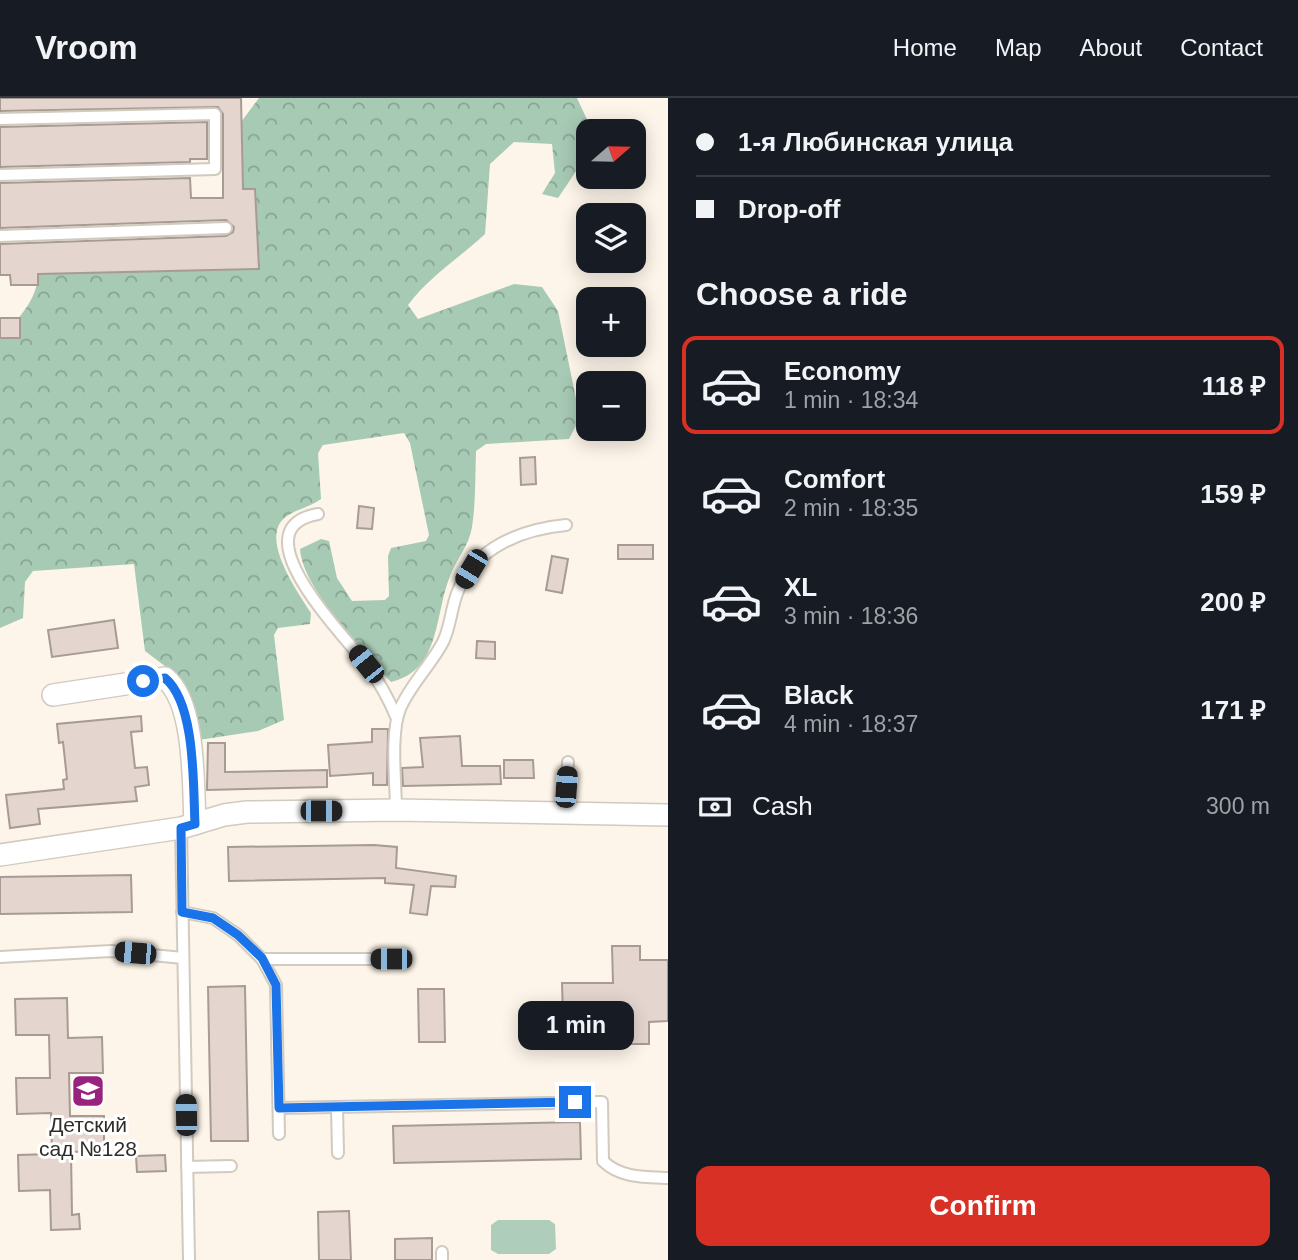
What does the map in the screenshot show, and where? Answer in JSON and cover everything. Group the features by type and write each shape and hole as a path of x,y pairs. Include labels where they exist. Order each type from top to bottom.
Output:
{"street":[{"path":"53,695 165,678 175,686 182,702 191,750 188,826"},
{"path":"0,855 188,826 224,815 247,812 396,810 668,815"}],"lane":[{"path":"0,118 215,114 215,169 0,175"},
{"path":"0,236 226,228"},
{"path":"318,514 295,520 290,528 287,540 292,562 306,586 387,695 397,719 396,810"},
{"path":"397,719 408,696 444,640 458,590 471,569 514,536 538,528 566,525"},
{"path":"565,813 568,762"},
{"path":"188,826 182,912 189,1260"},
{"path":"182,912 213,918 262,958 276,985 279,1134"},
{"path":"0,957 111,951 183,958"},
{"path":"262,958 391,959"},
{"path":"279,1108 602,1102 603,1161 611,1169 632,1176 668,1178"},
{"path":"337,1107 338,1153"},
{"path":"187,1167 231,1167"}],"green space":[{"path":"259,98 577,98 587,119 576,119 576,171 558,198 542,194 555,173 552,144 514,142 490,164 485,234 435,277 408,305 418,319 514,284 542,287 558,311 576,399 576,426 569,439 486,444 476,451 472,527 466,546 450,576 433,639 419,666 407,676 391,682 323,601 304,565 300,549 321,539 329,541 337,578 352,601 385,600 389,596 388,556 391,548 426,541 429,535 410,443 404,433 323,445 318,453 321,499 287,516 279,525 276,537 283,564 311,613 310,624 278,628 274,635 284,720 258,731 199,740 190,722 178,676 145,651 134,564 33,571 25,582 23,618 0,628 0,338 30,301 38,274 259,269 255,189 243,189 241,122"},
{"path":"498,1220 549,1220 555,1224 556,1249 549,1254 498,1254 491,1250 491,1225"}],"building":[{"path":"0,98 241,98 243,189 255,189 259,269 38,274 38,285 11,285 10,275 0,275 0,244 226,236 233,232 234,227 226,220 0,228 0,183 190,178 191,198 223,198 223,114 218,107 0,111"},
{"path":"207,122 207,159 190,159 190,162 0,167 0,127"},
{"path":"0,318 20,318 20,338 0,338"},
{"path":"535,457 536,484 521,485 520,458"},
{"path":"359,506 374,508 372,529 357,528"},
{"path":"618,545 653,545 653,559 618,559"},
{"path":"552,556 568,559 562,593 546,590"},
{"path":"114,620 118,648 52,657 48,630"},
{"path":"477,641 495,642 495,659 476,658"},
{"path":"141,716 142,731 131,732 135,768 147,767 149,785 135,787 137,801 38,809 40,824 10,828 6,795 64,789 63,780 67,779 63,742 59,743 57,724"},
{"path":"372,729 388,729 387,785 373,785 373,773 330,776 328,745 372,742"},
{"path":"460,736 462,766 500,766 501,784 403,786 402,768 423,767 420,738"},
{"path":"208,743 225,743 225,772 327,770 327,787 207,790"},
{"path":"504,760 533,760 534,778 504,778"},
{"path":"228,847 397,847 396,868 456,876 455,887 431,886 427,915 410,913 414,885 385,883 385,878 229,881"},
{"path":"131,875 132,912 0,914 0,877"},
{"path":"612,946 640,946 640,960 668,960 668,1021 649,1022 649,1044 614,1044 613,1016 563,1017 562,983 613,983"},
{"path":"245,986 248,1141 211,1141 208,987"},
{"path":"418,989 444,989 445,1042 419,1042"},
{"path":"67,998 68,1038 102,1037 103,1073 69,1073 70,1116 104,1116 104,1151 71,1152 72,1215 79,1214 80,1229 51,1230 50,1190 19,1191 18,1155 52,1154 51,1113 17,1114 16,1078 50,1078 49,1035 16,1035 15,999"},
{"path":"580,1122 581,1159 394,1163 393,1126"},
{"path":"165,1155 166,1171 137,1172 136,1156"},
{"path":"349,1211 351,1260 319,1260 318,1212"},
{"path":"432,1238 432,1260 395,1260 395,1239"}],"place":[{"name":"Детский сад №128","path":"88,1091"}],"route":[{"path":"143,681 165,678 175,686 182,702 191,750 195,824 181,828 182,912 213,918 238,935 262,958 276,985 279,1108 575,1102"}]}
